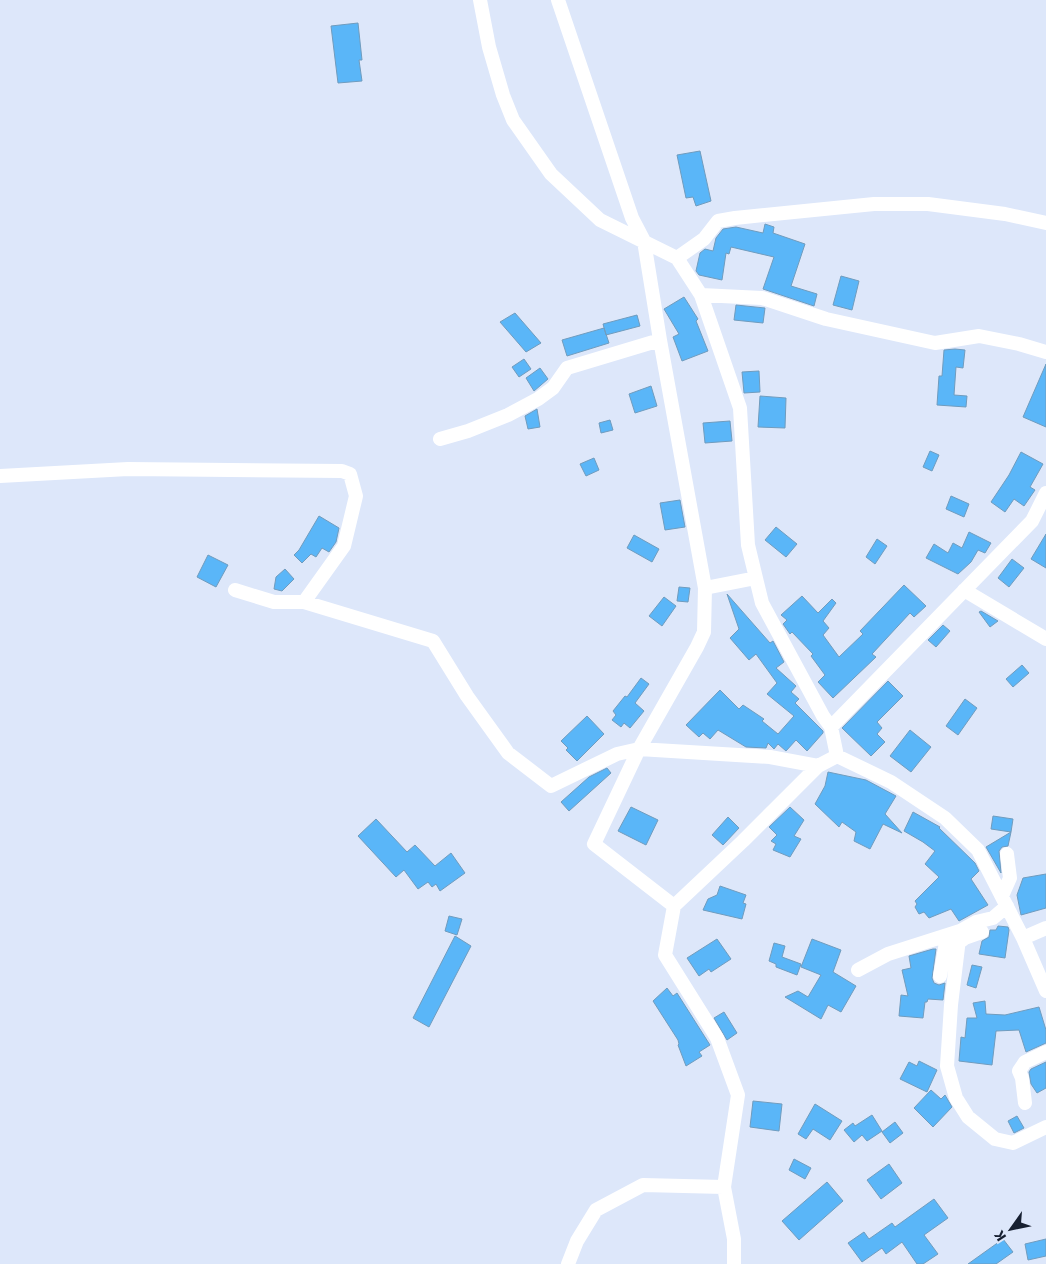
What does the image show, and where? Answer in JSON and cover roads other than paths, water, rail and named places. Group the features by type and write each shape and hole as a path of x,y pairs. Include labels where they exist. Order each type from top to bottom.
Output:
{"street":[{"path":"480,0 489,47 503,95 513,120 551,174 600,220 677,258 701,295 740,408 748,545 762,603 831,727 837,756"},
{"path":"558,0 632,218 644,241 705,588 704,632 639,749 594,844 674,906"},
{"path":"677,258 704,239 718,221 874,204 928,204 1005,214 1046,223"},
{"path":"701,295 762,298 826,319 935,343 979,336 1019,344 1046,352"},
{"path":"440,439 468,431 500,418 538,399 553,388 567,368 660,340"},
{"path":"0,476 128,469 342,471 350,474 356,496 344,546 304,602"},
{"path":"831,727 1042,511 1046,493"},
{"path":"705,588 756,578"},
{"path":"235,590 274,602 304,602 432,641 467,696 508,753 551,786 617,754 639,749 770,757 818,766"},
{"path":"964,590 1046,639"},
{"path":"734,1264 734,1239 724,1187 738,1095 716,1038 665,955 674,906 818,766 837,756"},
{"path":"837,756 891,782 945,818 978,850 1023,938 1046,990"},
{"path":"940,976 945,948 959,939 976,922 993,918 1004,901 1010,878 1007,854"},
{"path":"1023,938 1046,928"},
{"path":"858,970 888,954 959,939 982,932"},
{"path":"959,939 951,1004 947,1066 956,1098 968,1116 995,1140 1013,1143 1046,1127"},
{"path":"1025,1103 1022,1078 1019,1071 1025,1062 1046,1052"},
{"path":"568,1264 577,1241 596,1210 643,1185 724,1187"}]}
